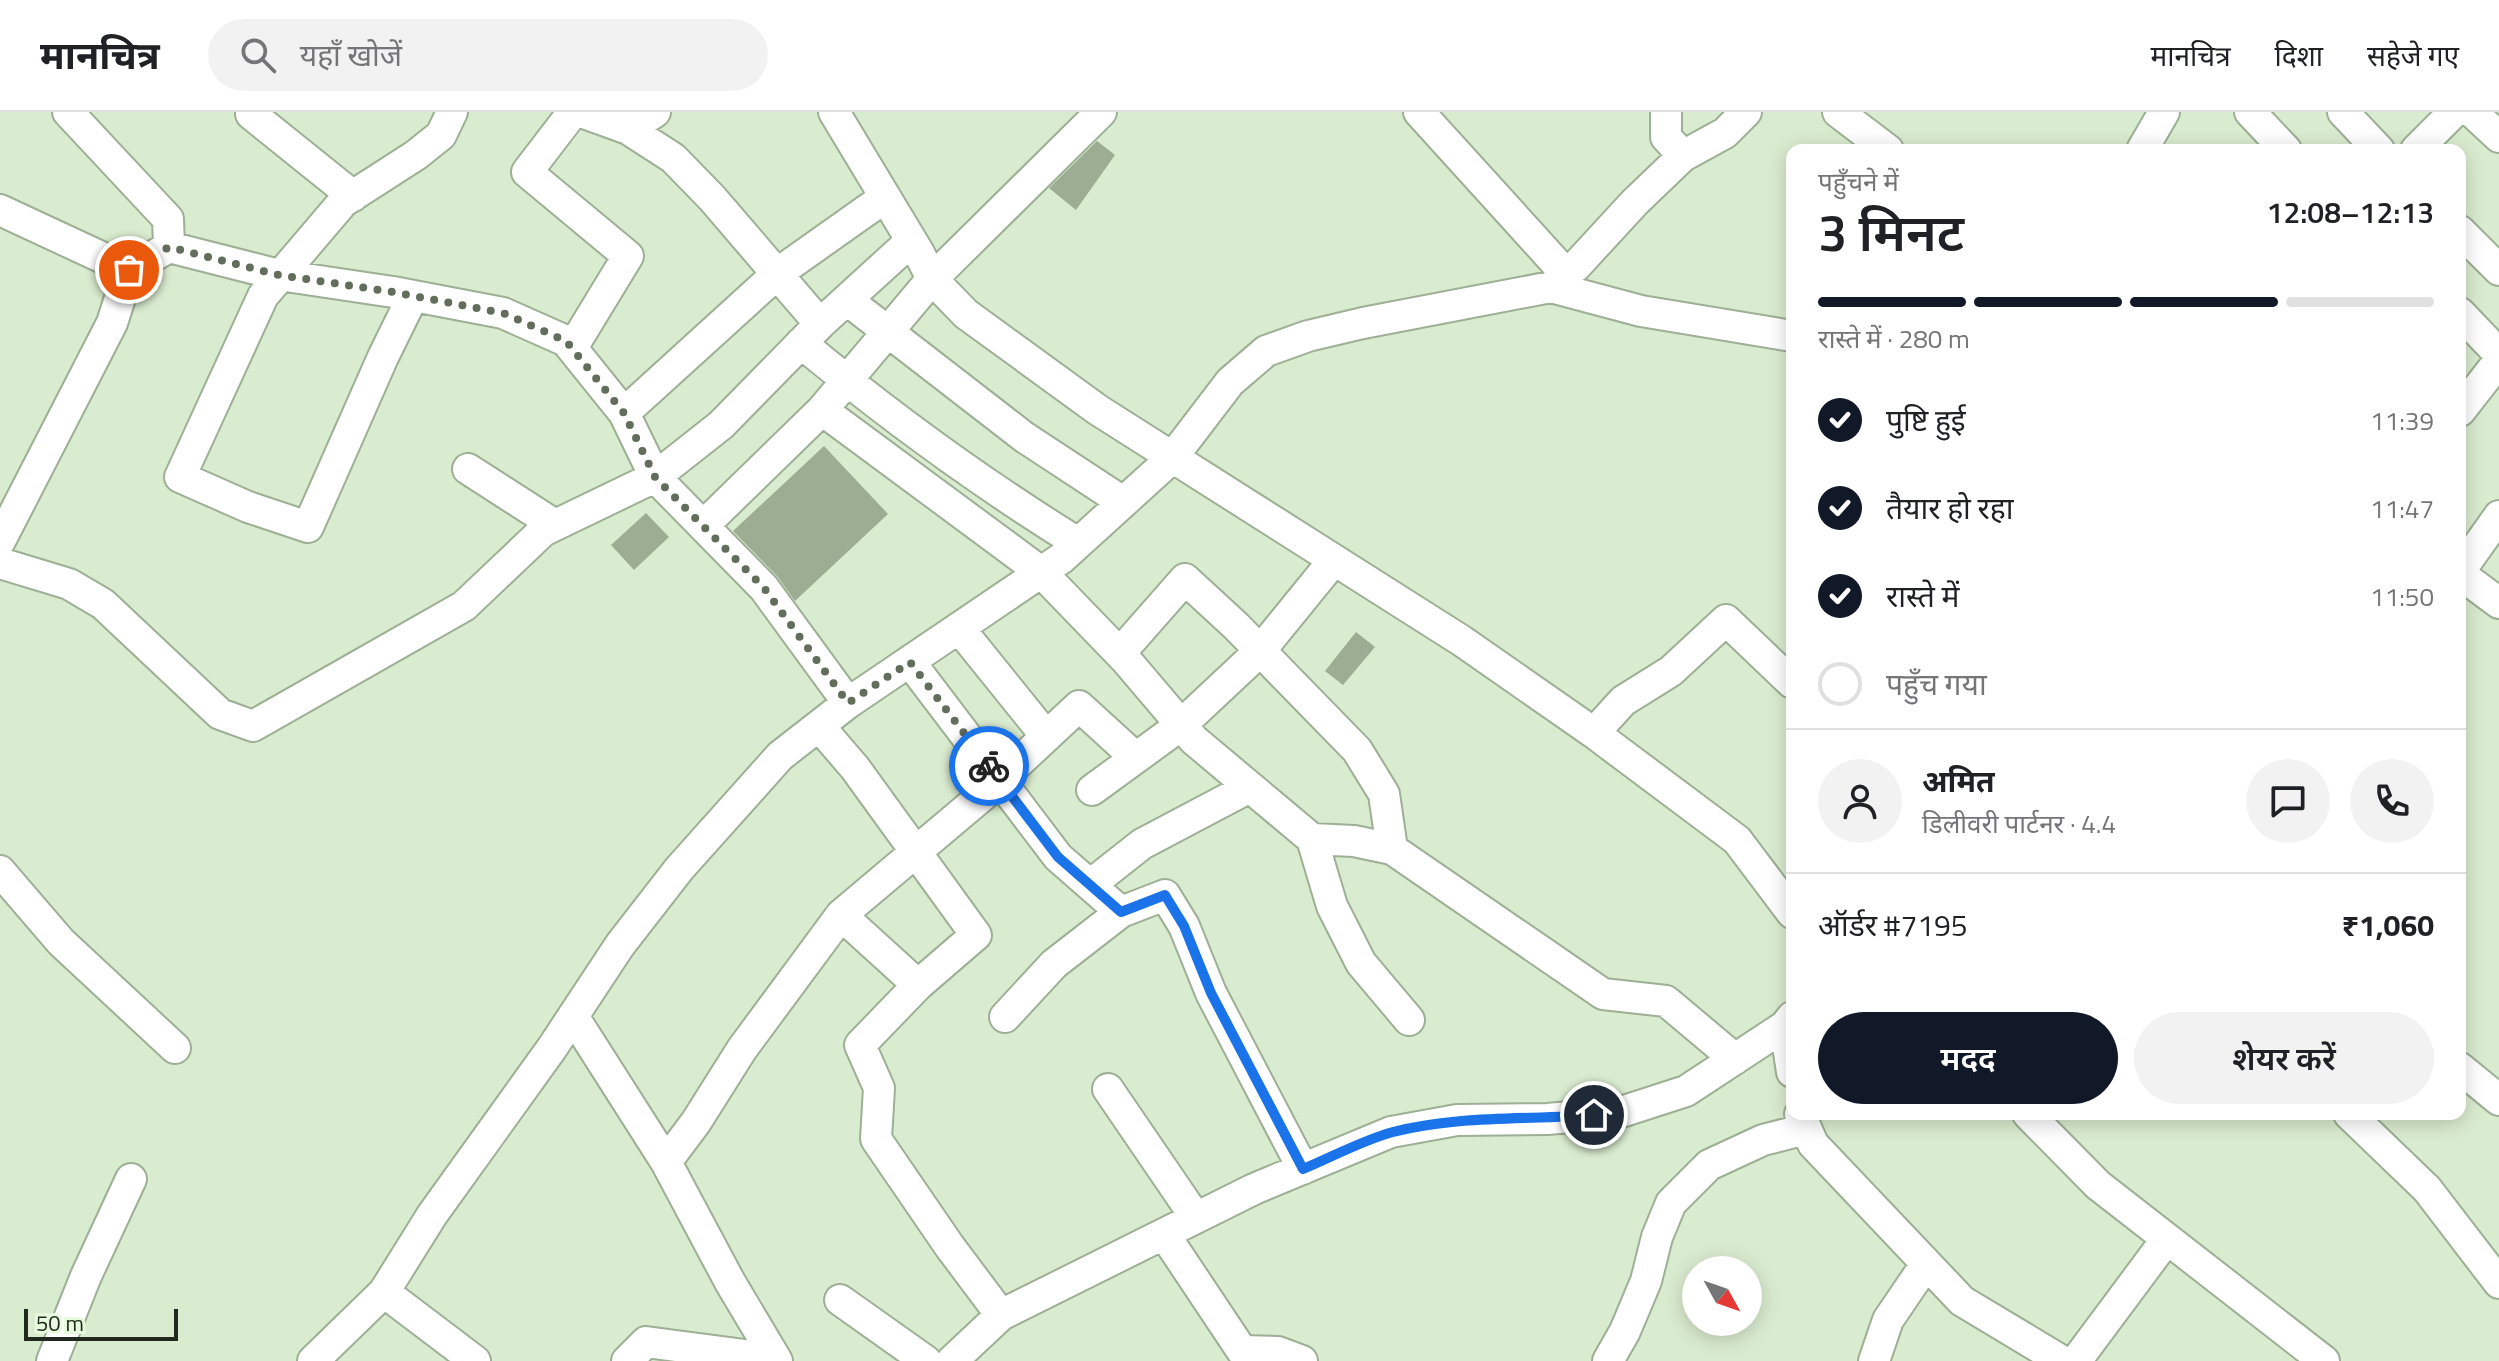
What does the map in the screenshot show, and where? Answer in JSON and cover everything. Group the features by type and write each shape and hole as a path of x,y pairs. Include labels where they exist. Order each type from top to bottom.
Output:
{"street":[{"path":"68,112 168,219 169,247"},
{"path":"413,296 308,527 248,507 180,477 263,296 343,202 416,155 441,135 452,112"},
{"path":"572,348 628,256 527,172 573,112"},
{"path":"581,112 628,120 655,112"},
{"path":"834,112 932,279 966,314 1098,410 1462,641 1594,733 1737,840 1786,905"},
{"path":"703,526 822,410 932,279 1101,112"},
{"path":"1419,112 1558,281 1641,311 1786,335"},
{"path":"1666,112 1666,137 1683,156"},
{"path":"313,1361 384,1292 432,1215 620,945 679,869 780,756 848,703 1041,572 1078,543 1172,458 1230,382 1266,351 1308,336 1558,281 1683,156 1725,133 1746,112"},
{"path":"1838,112 1880,144"},
{"path":"2145,144 2164,112"},
{"path":"2250,112 2280,144"},
{"path":"2343,112 2373,144"},
{"path":"2422,144 2454,112"},
{"path":"2472,112 2499,137"},
{"path":"251,114 353,196"},
{"path":"628,120 673,158 778,273 811,334 846,381 1000,494 1078,543"},
{"path":"624,413 778,273 884,198"},
{"path":"0,210 129,270"},
{"path":"2466,237 2499,270"},
{"path":"0,563 69,584 103,604 220,714 253,726 464,606 543,531 655,477 721,425 811,334 911,241"},
{"path":"0,541 112,323 129,270 169,247 279,275 503,313 566,341 624,413 655,477 764,588 848,703"},
{"path":"847,300 1024,437 1123,502"},
{"path":"2466,319 2499,354"},
{"path":"2466,403 2499,361"},
{"path":"822,410 1041,572 1120,653 1194,740 1312,839 1332,906 1361,963 1409,1020"},
{"path":"468,469 555,525"},
{"path":"2466,563 2499,516"},
{"path":"1092,790 1181,725 1260,651 1334,560"},
{"path":"2466,577 2499,603"},
{"path":"1120,653 1185,579 1357,750 1384,794 1392,849"},
{"path":"1594,733 1623,701 1671,671 1726,620 1786,677"},
{"path":"959,628 1046,736"},
{"path":"910,662 1058,857 1121,912"},
{"path":"666,1162 696,1122 742,1049 841,915 1000,780 1079,706 1136,758"},
{"path":"819,726 855,768 976,935 918,985 860,1045 879,1088 876,1139 1001,1315"},
{"path":"1090,885 1142,844 1250,787"},
{"path":"1312,839 1354,841 1392,849 1603,994 1666,1001 1735,1059"},
{"path":"0,871 61,942 175,1048"},
{"path":"1005,1017 1054,964 1121,912 1165,895 1184,926 1211,993 1303,1169"},
{"path":"841,915 918,985"},
{"path":"573,1016 666,1162 776,1360"},
{"path":"952,1361 1001,1315 1254,1189 1391,1132 1457,1120 1547,1119 1618,1113 1686,1091 1786,1023"},
{"path":"2466,1073 2499,1100"},
{"path":"1108,1089 1196,1218"},
{"path":"2034,1120 2098,1185 2324,1361"},
{"path":"2355,1120 2427,1189 2499,1283"},
{"path":"1608,1361 1625,1331 1646,1281 1657,1237 1671,1203 1709,1165 1803,1122 1813,1144 1962,1301 2062,1361"},
{"path":"52,1361 86,1276 131,1179"},
{"path":"1164,1234 1242,1351 1278,1352 1302,1361"},
{"path":"2076,1361 2166,1240"},
{"path":"1874,1361 1888,1320 1926,1264"},
{"path":"384,1292 475,1361"},
{"path":"840,1300 926,1361"},
{"path":"627,1361 646,1342 776,1360"}],"building":[{"path":"1097,141 1115,155 1076,210 1049,188"},
{"path":"824,446 888,514 795,601 777,576 733,531"},
{"path":"646,513 669,537 634,570 611,545"},
{"path":"1356,632 1375,647 1343,685 1325,671"}],"way so far":[{"path":"129,270 169,247 279,275 503,313 566,341 624,413 655,477 764,588 848,703 910,662 989,766"}],"route":[{"path":"989,766 1058,857 1121,912 1165,895 1184,926 1211,993 1303,1169 1391,1132 1457,1120 1594,1115"}]}
